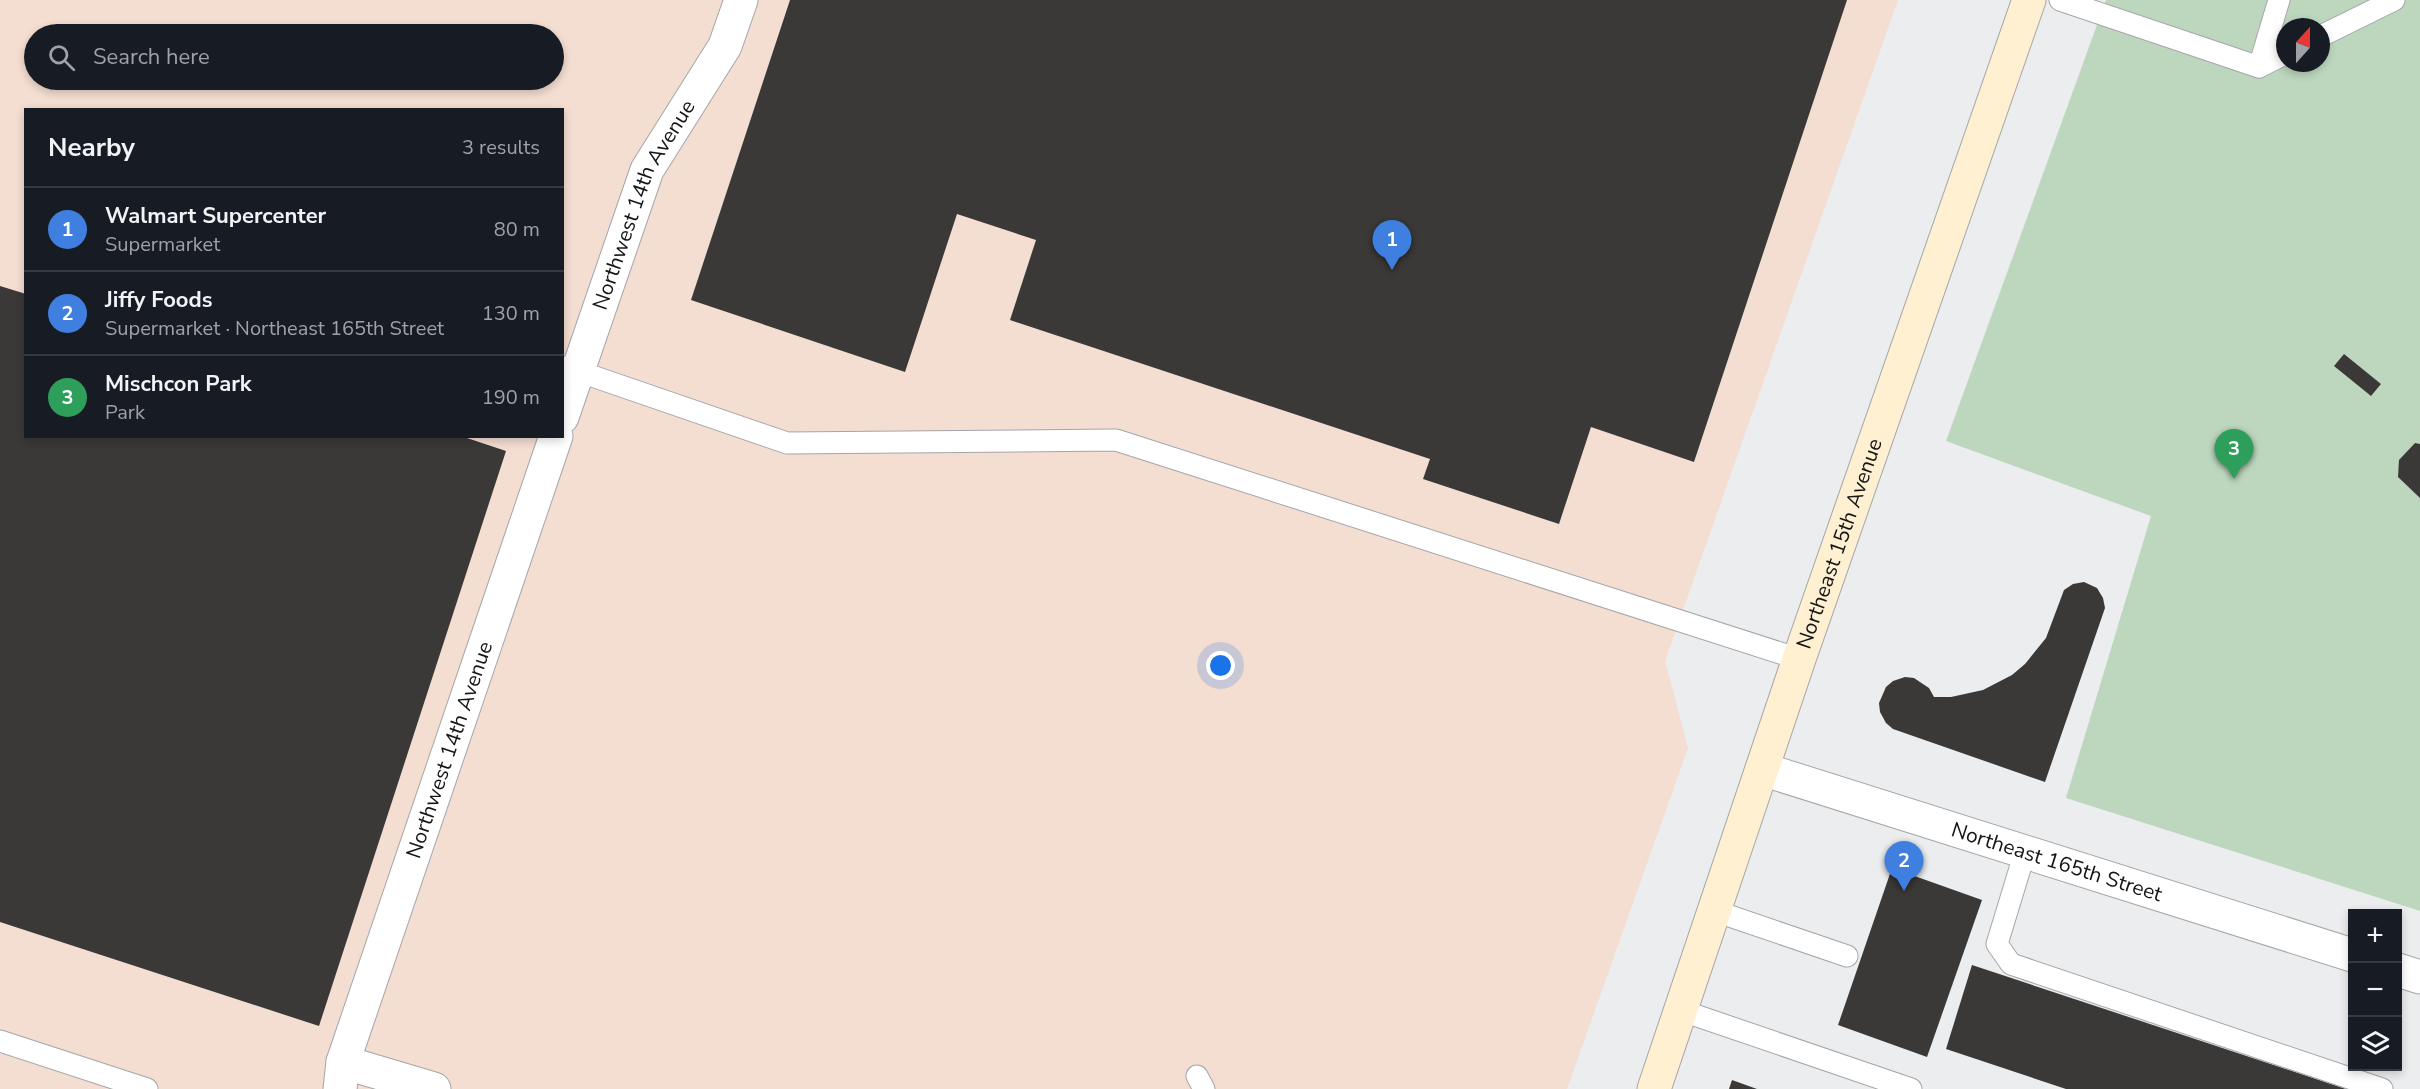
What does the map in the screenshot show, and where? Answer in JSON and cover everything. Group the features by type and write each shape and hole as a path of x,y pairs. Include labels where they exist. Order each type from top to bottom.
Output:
{"street":[{"name":"Northwest 14th Avenue","path":"564,405 570,368 647,170 724,46 741,0"},
{"name":"Northeast 15th Avenue","path":"1653,1089 1799,659 2029,0"},
{"name":"Northwest 14th Avenue","path":"325,1089 341,1076 555,438"},
{"name":"Northeast 165th Street","path":"1762,769 2348,954"},
{"path":"2402,972 2420,977"},
{"path":"341,1076 434,1089"}],"lane":[{"path":"2060,0 2259,67 2276,58"},
{"path":"2259,67 2279,0"},
{"path":"2330,32 2394,0"},
{"path":"570,368 787,443 1116,440 1799,659"},
{"path":"2025,852 1997,944 2010,964 2382,1089"},
{"path":"1714,911 1847,956"},
{"path":"1680,1010 1879,1084 1911,1089"},
{"path":"0,1041 147,1089"}],"shaded area":[{"path":"0,0 1898,0 1665,661 1688,748 1567,1089 0,1089"}],"green space":[{"path":"2106,0 2420,0 2420,911 2066,798 2151,516 1946,441"}],"building":[{"path":"790,0 1847,0 1694,462 1591,427 1559,524 1423,479 1430,459 1010,320 1036,240 957,214 905,372 691,300"},
{"path":"0,286 24,293 24,438 467,438 506,451 319,1026 0,922"},
{"path":"2344,354 2381,384 2371,396 2334,366"},
{"path":"2415,443 2420,444 2420,498 2398,477 2399,460"},
{"path":"2084,582 2097,588 2103,598 2105,608 2045,782 1893,729 1886,723 1880,712 1879,703 1886,687 1893,681 1905,677 1914,678 1929,688 1934,697 1951,697 1983,690 2012,675 2025,664 2046,638 2064,590 2073,584"},
{"path":"1892,868 1982,900 1927,1057 1838,1025"},
{"path":"1972,965 2346,1089 2066,1089 1946,1049"},
{"path":"1732,1080 1757,1089 1729,1089"}],"place":[{"name":"Walmart Supercenter","path":"1392,270"},
{"name":"Mischcon Park","path":"2234,479"},
{"name":"Jiffy Foods","path":"1904,891"}]}
